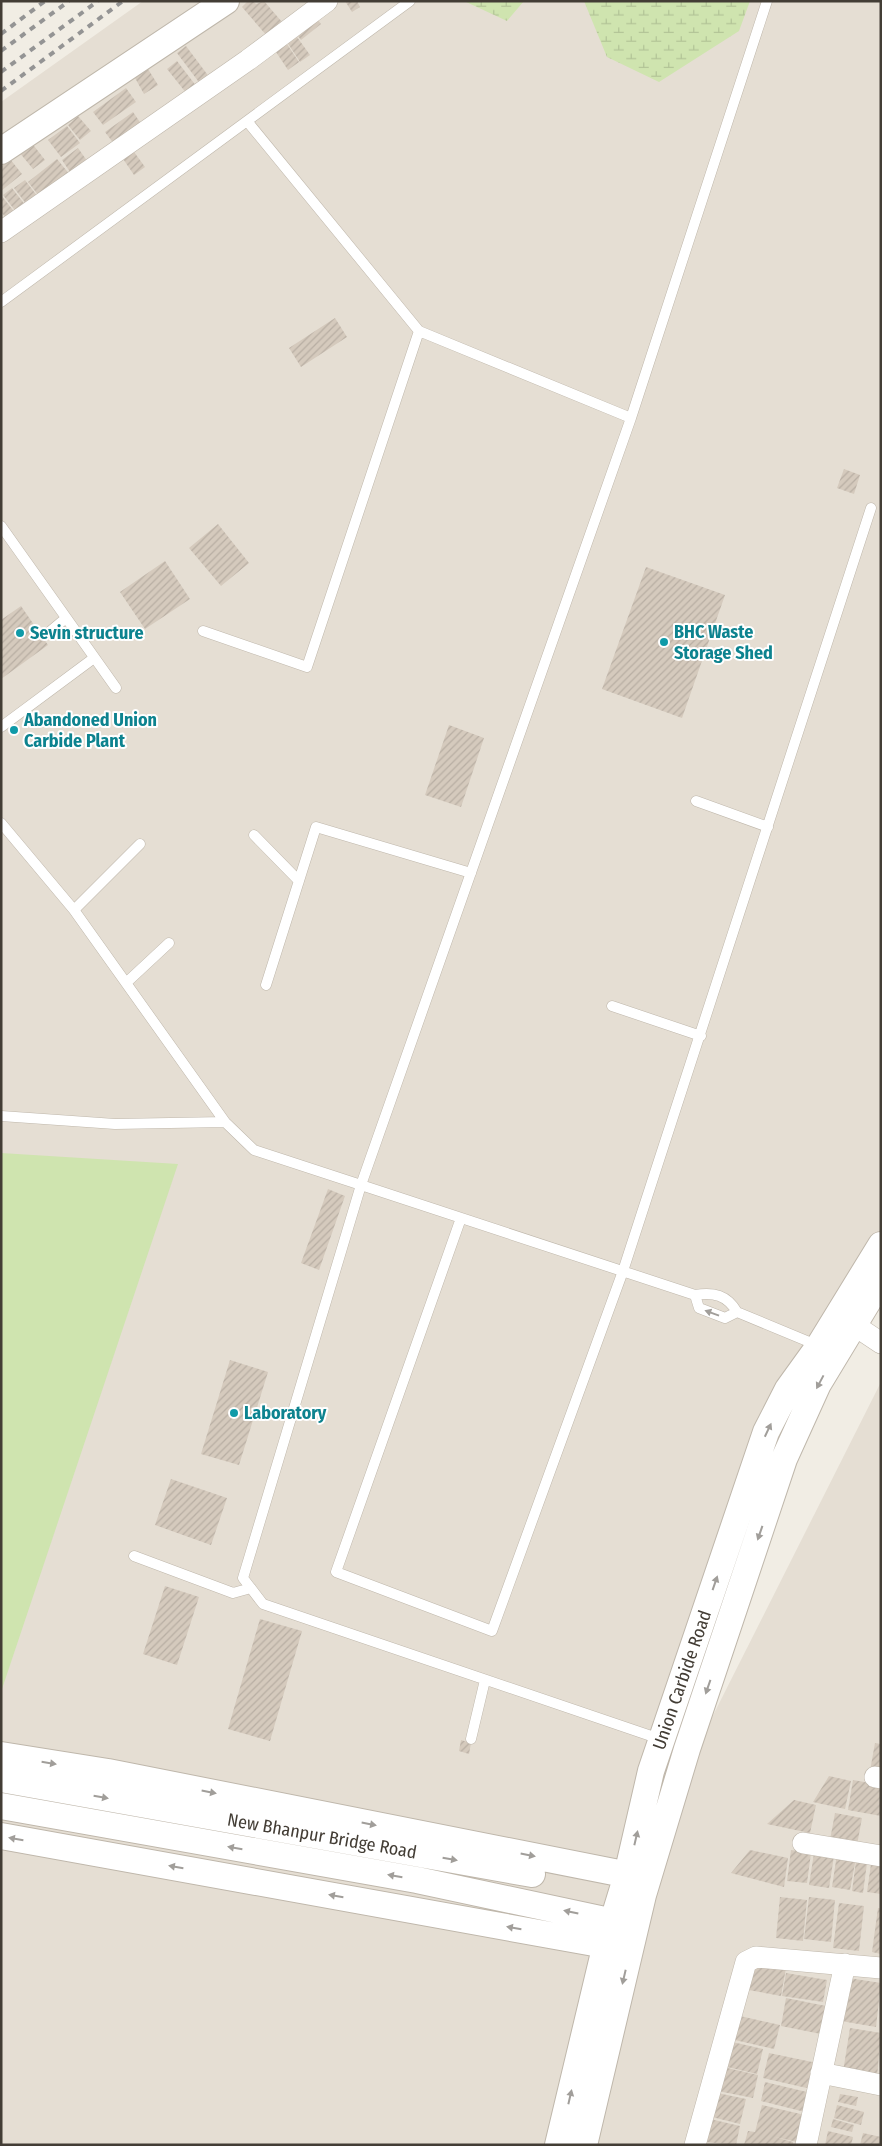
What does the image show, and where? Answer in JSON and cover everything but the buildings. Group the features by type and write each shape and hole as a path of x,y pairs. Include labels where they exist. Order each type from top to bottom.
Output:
{"street":[{"path":"1,151 226,1"},
{"path":"1,232 248,60 327,1"},
{"name":"Union Carbide Road","path":"558,2145 621,1936 674,1744 784,1459 818,1384 827,1350 881,1245"},
{"name":"Union Carbide Road","path":"827,1350 854,1325 881,1280"},
{"path":"854,1325 881,1343"},
{"path":"1,1755 108,1772 635,1885"},
{"name":"New Bhanpur Bridge Road","path":"1,1779 635,1885"},
{"name":"New Bhanpur Bridge Road","path":"1,1806 417,1880 621,1936"},
{"path":"1,1836 621,1936"},
{"path":"804,1843 881,1856"},
{"name":"Union Carbide Road","path":"584,2145 621,1936"},
{"path":"695,2145 746,1962 756,1957 881,1968"},
{"path":"806,2145 845,1964"},
{"path":"821,2073 881,2085"}],"lane":[{"path":"1,302 410,1"},
{"path":"674,1744 263,1604 243,1578 361,1185 631,418 768,1"},
{"path":"247,121 419,331 631,418"},
{"path":"203,631 307,667 419,331"},
{"path":"461,1218 336,1572 492,1631 623,1271 701,1036 871,508"},
{"path":"1,526 116,688"},
{"path":"46,634 66,618"},
{"path":"1,727 94,658"},
{"path":"696,802 768,827"},
{"path":"1,823 74,910 225,1122 254,1150 695,1295 710,1293 731,1301 737,1312 827,1350"},
{"path":"266,985 316,827 471,873"},
{"path":"254,835 299,881"},
{"path":"74,910 140,844"},
{"path":"126,983 169,943"},
{"path":"612,1006 701,1036"},
{"path":"1,1116 115,1124 225,1122"},
{"path":"695,1295 699,1308 725,1318 737,1312"},
{"path":"134,1556 233,1593 251,1588"},
{"path":"471,1739 485,1680"}],"shaded area":[{"path":"143,1 881,1 881,1234 788,1389 618,1888 552,2145 1,2145 1,102"},
{"path":"881,1382 881,2145 560,2145 611,1918"}],"green space":[{"path":"464,1 524,1 507,21"},
{"path":"584,1 750,1 739,31 659,82 607,57"},
{"path":"1,1153 178,1164 1,1692"}],"railway":[{"path":"1,34 45,1"},
{"path":"1,51 69,1"},
{"path":"1,72 98,1"},
{"path":"1,91 123,1"}],"place":[{"name":"Sevin structure","path":"20,633"},
{"name":"BHC Waste Storage Shed","path":"664,642"},
{"name":"Abandoned Union Carbide Plant","path":"14,730"},
{"name":"Laboratory","path":"234,1413"}]}
